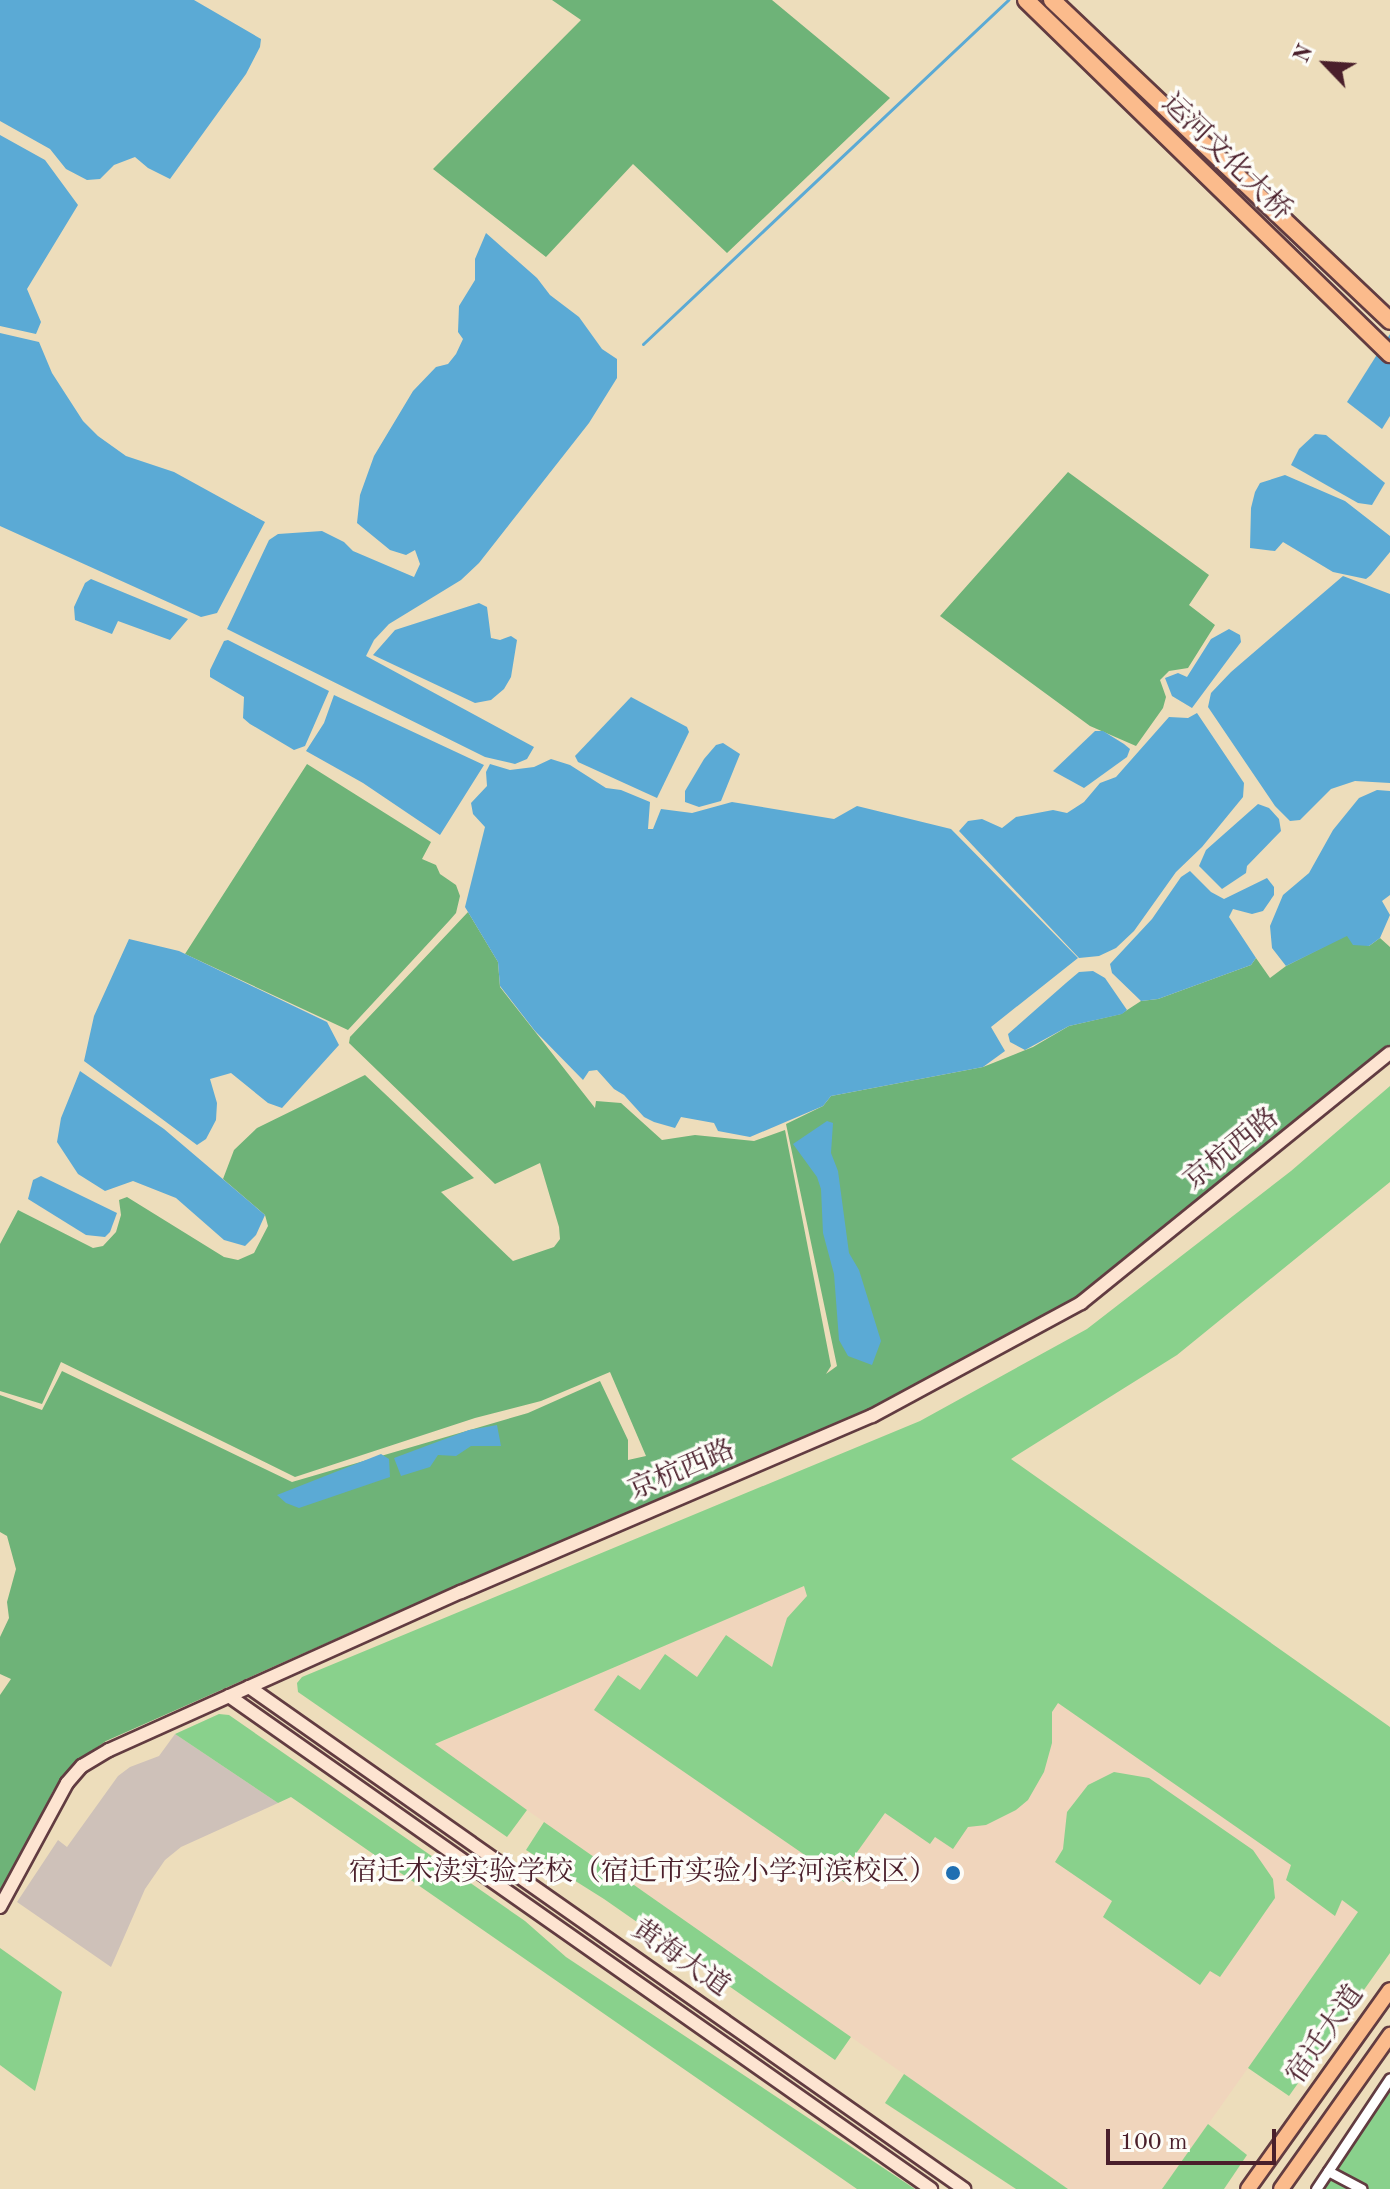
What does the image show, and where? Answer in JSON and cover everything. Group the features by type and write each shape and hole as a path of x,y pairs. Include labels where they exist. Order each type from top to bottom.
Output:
{"highway":[{"name":"运河文化大桥","path":"1026,0 1390,354"},
{"name":"运河文化大桥","path":"1052,0 1390,321"}],"main road":[{"name":"京杭西路","path":"0,1907 67,1783 82,1766 109,1750 249,1687 872,1416 1081,1303 1390,1053"},
{"name":"黄海大道","path":"249,1687 964,2189"},
{"name":"黄海大道","path":"229,1696 931,2189"},
{"name":"宿迁大道","path":"1248,2189 1390,1990"},
{"name":"宿迁大道","path":"1281,2189 1390,2035"}],"street":[{"path":"1316,2189 1390,2078"},
{"path":"1328,2171 1362,2189"}],"shaded area":[{"name":"宿迁木渎实验学校（宿迁市实验小学河滨校区）","path":"857,1563 1292,1865 1286,1881 1334,1915 1342,1900 1359,1912 1162,2189 1068,2189 434,1745"},
{"path":"175,1734 278,1803 181,1847 165,1860 145,1889 111,1967 17,1902 58,1840 67,1847 118,1776 130,1767 159,1756"}],"green space":[{"path":"552,0 772,0 890,98 727,253 633,164 546,257 433,169 581,20"},
{"path":"1068,472 1209,575 1189,605 1215,625 1188,668 1169,671 1160,680 1166,697 1163,708 1136,746 1090,726 940,616"},
{"path":"307,764 431,842 422,859 436,865 440,874 456,885 460,896 456,913 348,1030 185,954"},
{"path":"468,912 498,962 500,987 595,1108 596,1101 621,1103 662,1140 695,1135 754,1141 785,1130 831,1366 826,1374 837,1366 786,1124 823,1106 831,1096 983,1067 1033,1047 1069,1026 1121,1014 1141,1001 1158,999 1251,965 1256,958 1270,978 1286,966 1347,935 1369,946 1380,938 1390,947 1390,1046 1073,1301 851,1419 437,1594 106,1741 77,1761 53,1791 0,1894 0,1695 11,1679 0,1674 0,1637 9,1618 7,1602 16,1569 7,1536 0,1532 0,1395 42,1410 62,1371 292,1482 528,1413 600,1381 628,1440 628,1460 646,1456 610,1372 541,1401 475,1418 295,1477 61,1362 42,1404 0,1391 0,1244 18,1210 93,1248 103,1246 116,1232 121,1215 119,1200 127,1197 224,1257 238,1260 254,1253 268,1226 265,1215 223,1179 234,1150 257,1128 365,1075 474,1178 441,1192 513,1261 554,1247 560,1239 559,1227 540,1163 495,1184 349,1043 350,1037"},
{"path":"1390,1086 1390,1182 1177,1355 1011,1459 1390,1727 1390,1953 1289,2096 1248,2068 1358,1912 1342,1900 1335,1916 1286,1880 1291,1865 1058,1703 1052,1712 1052,1743 1044,1772 1028,1800 1016,1810 986,1825 968,1827 953,1849 935,1837 930,1844 885,1813 845,1869 850,1874 844,1882 594,1710 618,1675 640,1690 665,1654 697,1677 726,1635 772,1667 787,1618 807,1596 804,1586 435,1744 527,1810 507,1837 298,1692 297,1683 302,1677 920,1421 1087,1329 1291,1171"},
{"path":"219,1714 229,1715 525,1921 566,1957 915,2189 857,2189 291,1797 278,1803 175,1734"},
{"path":"1114,1772 1149,1778 1253,1850 1273,1879 1275,1898 1220,1977 1210,1971 1200,1985 1103,1917 1112,1901 1055,1862 1063,1849 1067,1812 1088,1785"},
{"path":"544,1822 851,2037 835,2060 604,1899 526,1850"},
{"path":"0,1948 62,1992 35,2091 0,2065"},
{"path":"904,2074 1068,2189 1016,2189 885,2103"},
{"path":"1390,2087 1390,2189 1321,2189"},
{"path":"1208,2124 1247,2155 1224,2189 1162,2189"}],"water":[{"path":"0,0 194,0 261,39 260,47 246,74 170,179 135,157 114,165 100,179 87,180 66,169 50,149 0,121"},
{"path":"0,135 45,160 78,205 27,289 41,322 36,334 0,326"},
{"path":"486,233 537,278 550,295 579,317 602,349 617,359 617,378 589,423 479,563 461,580 389,624 374,640 366,656 534,747 527,759 515,764 485,757 227,629 269,540 278,534 322,531 344,542 353,551 414,577 420,564 415,550 406,555 390,550 357,523 360,495 374,456 413,391 436,367 448,364 456,354 463,339 458,332 459,306 475,280 475,259"},
{"path":"0,333 39,342 52,373 83,421 126,456 174,472 265,522 217,613 201,617 0,526"},
{"path":"1390,334 1390,416 1382,429 1347,402"},
{"path":"1315,434 1326,435 1385,483 1372,505 1358,503 1291,465 1299,449"},
{"path":"1285,475 1345,501 1390,536 1390,552 1371,575 1366,579 1333,572 1283,542 1275,551 1250,548 1251,508 1255,492 1260,483"},
{"path":"1343,576 1390,594 1390,783 1355,781 1331,789 1300,820 1290,821 1275,806 1208,707 1211,693 1231,672"},
{"path":"91,579 188,619 170,640 118,621 112,634 75,620 74,607 85,583"},
{"path":"479,603 487,607 491,638 500,640 511,636 517,640 511,677 504,689 491,700 475,703 373,655 395,630"},
{"path":"1229,629 1240,635 1241,642 1192,708 1172,696 1165,678 1178,673 1187,677 1211,639"},
{"path":"228,640 329,691 305,746 294,750 250,724 243,718 244,697 210,677 210,670 224,641"},
{"path":"334,695 484,765 440,835 363,783 306,751 324,723"},
{"path":"631,697 687,727 689,732 657,798 578,762 575,756"},
{"path":"1197,713 1244,783 1243,797 1202,847 1176,872 1134,931 1116,948 1099,956 1079,958 959,831 968,821 982,819 1002,828 1016,817 1053,810 1067,813 1084,802 1100,783 1116,777 1169,717 1188,718"},
{"path":"1095,731 1103,731 1130,749 1127,757 1084,788 1053,771"},
{"path":"723,743 740,754 721,801 699,807 685,802 685,791 704,759 716,745"},
{"path":"551,759 570,765 606,788 621,790 650,802 648,829 653,829 661,809 692,813 732,802 834,819 857,806 951,829 1078,958 991,1027 1005,1051 983,1067 831,1096 823,1106 750,1137 718,1131 714,1123 681,1117 675,1128 654,1122 644,1117 597,1070 589,1071 583,1080 535,1031 500,986 498,962 465,907 485,827 473,814 471,803 487,786 486,772 490,764 510,770 534,767"},
{"path":"1377,790 1390,791 1390,895 1382,901 1390,915 1380,938 1369,946 1353,945 1347,936 1286,966 1272,948 1270,926 1283,895 1309,873 1333,830 1359,798"},
{"path":"1258,804 1269,808 1279,819 1281,831 1247,866 1246,873 1222,889 1199,866 1206,850"},
{"path":"1190,871 1211,892 1224,899 1267,878 1274,887 1274,895 1263,911 1252,914 1233,909 1229,917 1256,958 1251,965 1158,999 1141,1001 1112,973 1110,964 1152,919 1181,877"},
{"path":"129,939 179,951 327,1022 339,1045 282,1108 268,1103 231,1073 210,1079 217,1103 216,1120 206,1139 197,1145 84,1061 94,1016"},
{"path":"1093,971 1105,978 1127,1010 1122,1014 1069,1026 1025,1050 1010,1042 1008,1034 1066,983 1079,972"},
{"path":"80,1071 164,1129 265,1215 256,1235 245,1246 224,1240 176,1198 133,1181 105,1191 78,1174 57,1142 61,1118"},
{"path":"827,1121 833,1123 831,1153 838,1171 849,1253 859,1270 881,1341 872,1365 848,1356 839,1340 834,1274 823,1233 821,1189 817,1177 793,1144"},
{"path":"41,1176 117,1213 110,1232 105,1237 86,1235 28,1199 33,1180"},
{"path":"497,1425 501,1446 471,1446 456,1456 438,1455 430,1467 401,1476 394,1458 469,1430"},
{"path":"381,1454 389,1459 390,1477 299,1508 277,1495"}],"waterway":[{"path":"643,344 1008,0"}],"place":[{"name":"宿迁木渎实验学校（宿迁市实验小学河滨校区）","path":"953,1873"}]}
